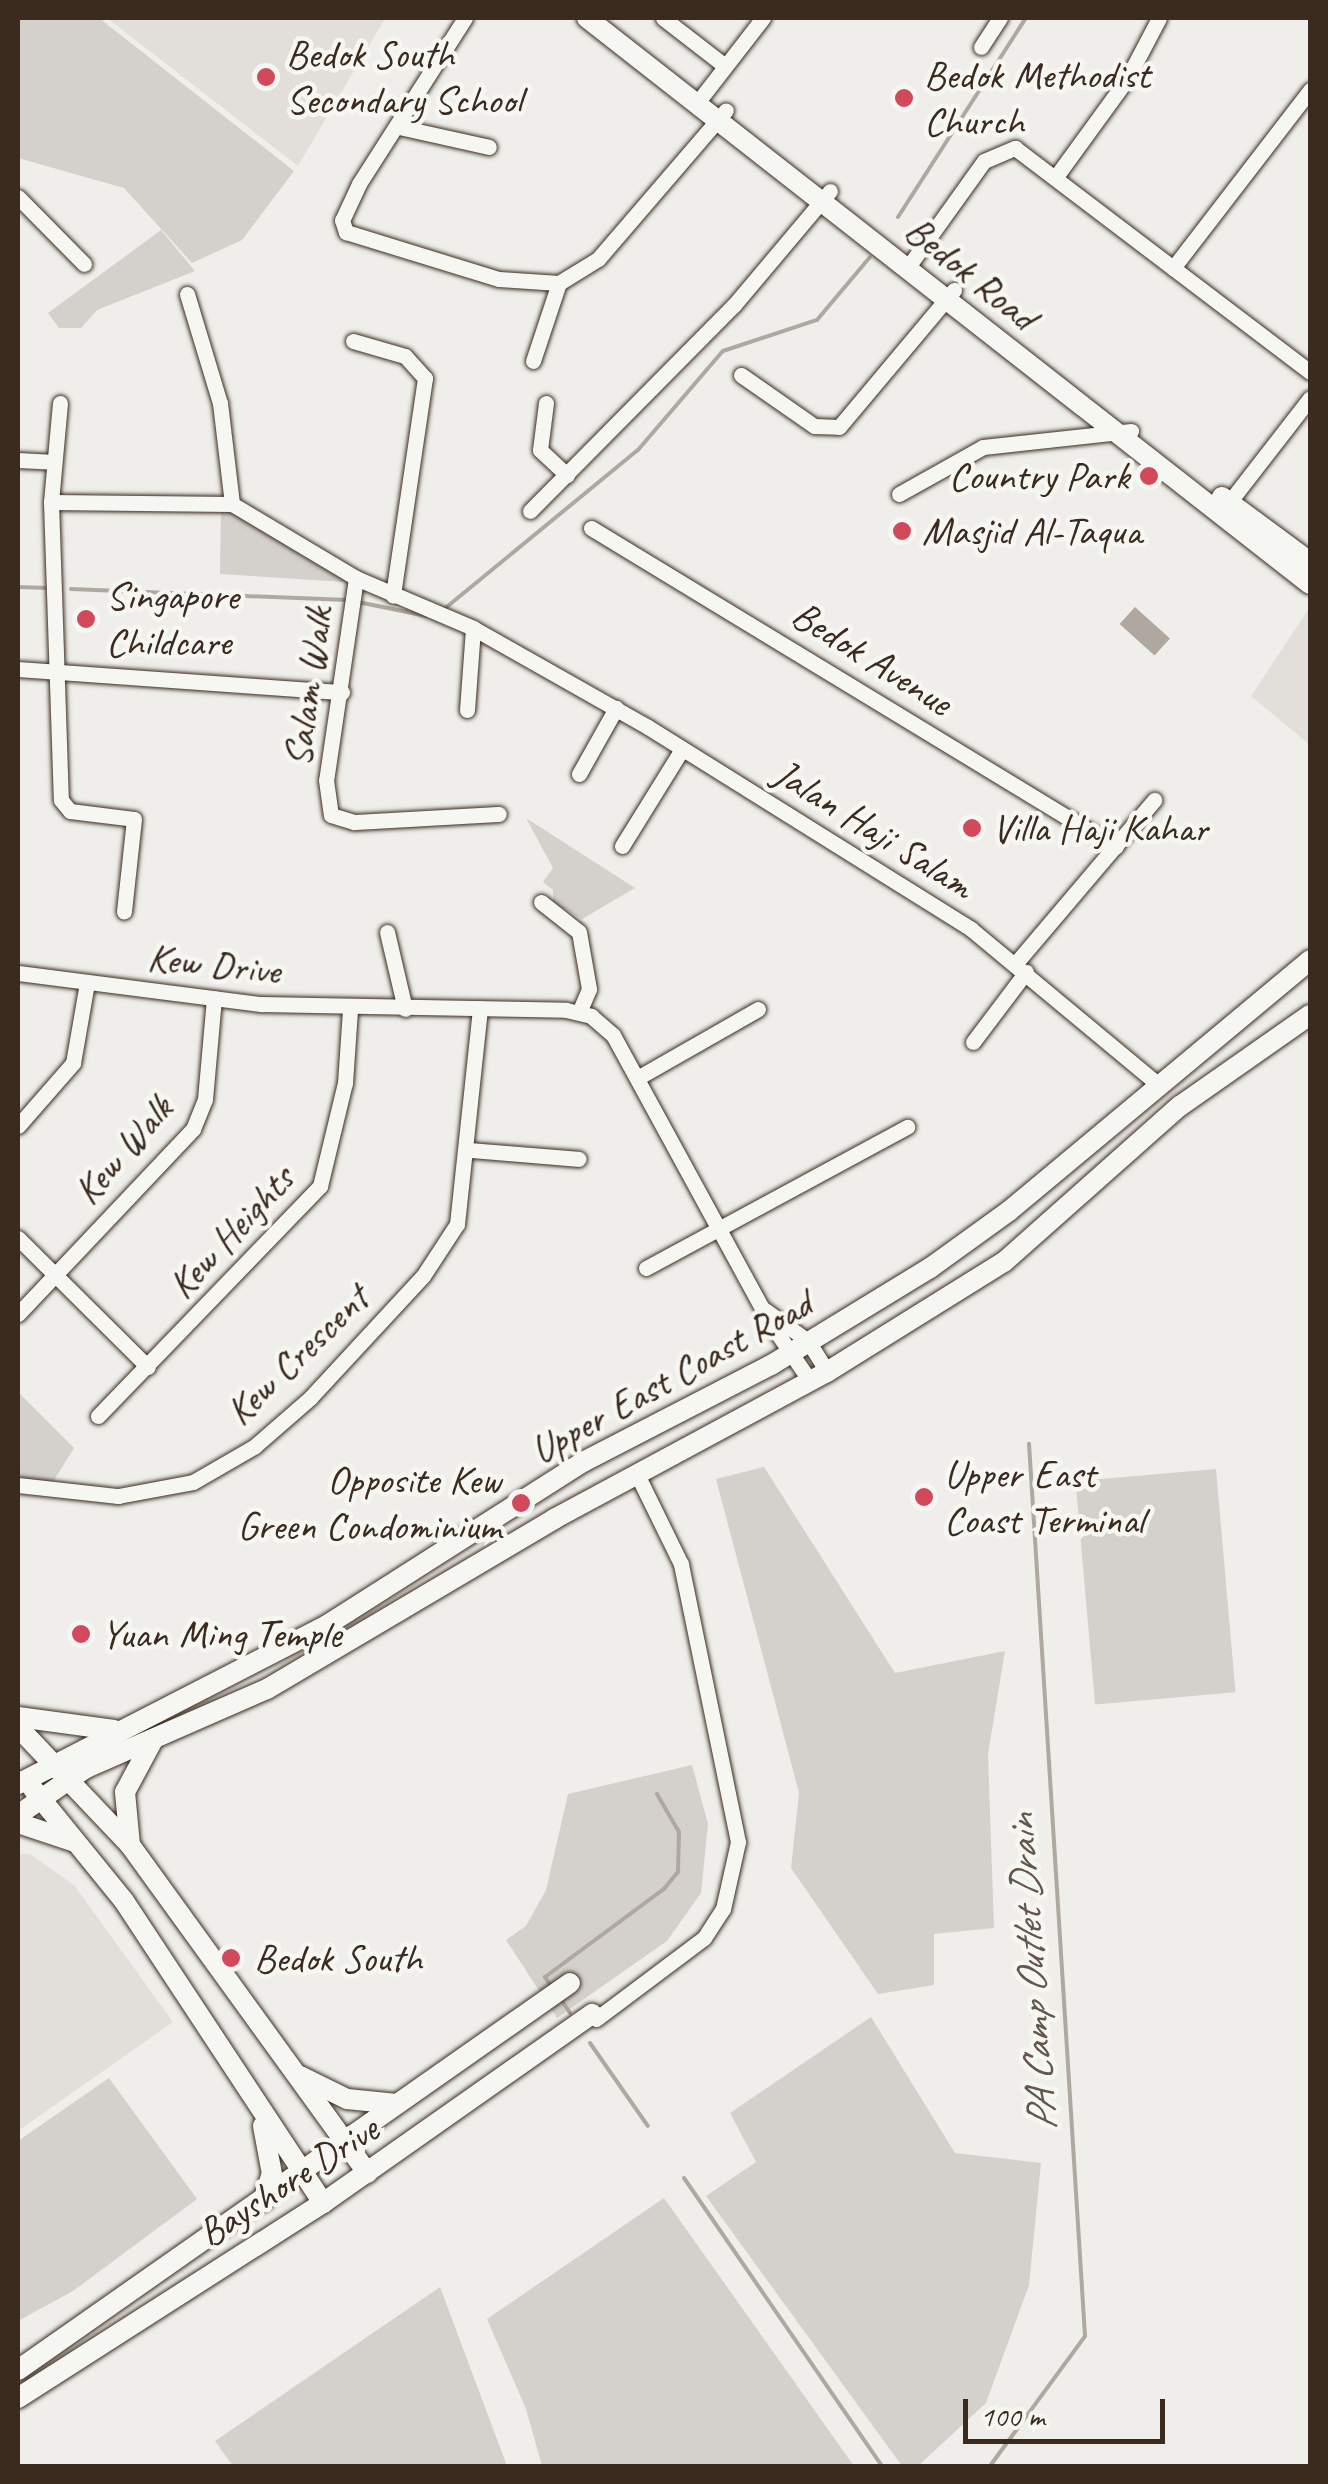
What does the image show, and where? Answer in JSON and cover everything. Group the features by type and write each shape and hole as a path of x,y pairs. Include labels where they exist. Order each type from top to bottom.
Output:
{"main road":[{"name":"Bedok Road","path":"587,18 722,114 1123,431 1226,508 1310,562"},
{"name":"Bedok Road","path":"610,18 701,98"},
{"name":"Bedok Road","path":"1226,508 1310,584"},
{"name":"Upper East Coast Road","path":"20,1779 327,1624 610,1446 799,1346 1009,1211 1310,960"},
{"name":"Upper East Coast Road","path":"18,1819 72,1778 268,1689 637,1474 819,1376 1004,1262 1180,1106 1310,1015"},
{"path":"18,1717 114,1730"},
{"path":"18,1727 72,1778 130,1846 367,2174"},
{"path":"130,1846 125,1792 153,1740"},
{"path":"20,1779 42,1798 82,1847 322,2203"},
{"path":"18,1819 82,1847"},
{"name":"Bayshore Drive","path":"18,2370 346,2144 570,1983"},
{"name":"Bayshore Drive","path":"18,2398 367,2174 594,2016"},
{"path":"294,2072 346,2099 398,2104"},
{"path":"250,2094 272,2174 262,2201"}],"street":[{"path":"464,18 348,204 344,231 499,279 559,283 598,259 722,114"},
{"path":"664,18 724,66"},
{"path":"701,98 763,18"},
{"path":"980,47 1000,18"},
{"path":"1055,178 1127,78 1159,18"},
{"path":"1173,268 1308,102"},
{"path":"399,127 488,148"},
{"path":"911,262 998,150 1020,150 1310,372"},
{"path":"530,511 734,305 826,195"},
{"path":"18,198 84,264"},
{"path":"533,361 559,283"},
{"path":"51,502 232,504 220,403 187,294"},
{"path":"741,375 814,426 839,426 951,295"},
{"path":"353,341 405,356 425,378 393,596"},
{"path":"1226,508 1310,398"},
{"path":"60,403 51,502 64,809 134,819 124,912"},
{"path":"546,404 540,450 567,475"},
{"path":"899,494 984,447 1123,431"},
{"path":"18,460 54,462"},
{"name":"Jalan Haji Salam","path":"232,504 356,578 473,628 616,708 866,861 1021,968 1159,1085"},
{"name":"Bedok Avenue","path":"591,528 1116,846"},
{"name":"Salam Walk","path":"356,578 326,780 332,815 354,822 499,814"},
{"path":"467,710 473,628"},
{"path":"18,669 342,692"},
{"path":"580,774 616,708"},
{"path":"622,846 681,751"},
{"path":"973,1042 1021,968 1154,800"},
{"path":"542,902 578,932 590,989 579,1012 606,1026 765,1310 799,1346 819,1376"},
{"path":"388,932 405,1009"},
{"name":"Kew Drive","path":"18,973 214,998 350,1008 579,1012"},
{"path":"18,1126 73,1063 87,984"},
{"name":"Kew Walk","path":"18,1314 192,1129 205,1099 214,998"},
{"name":"Kew Heights","path":"98,1416 301,1212 328,1173 350,1008"},
{"name":"Kew Crescent","path":"18,1484 60,1494 144,1495 204,1479 255,1446 310,1398 443,1250 457,1224 470,1150 480,1008"},
{"path":"638,1078 758,1009"},
{"path":"646,1268 907,1127"},
{"path":"470,1150 579,1159"},
{"path":"18,1238 148,1368"},
{"path":"594,2016 704,1938 723,1908 738,1842 681,1564 637,1474"}],"shaded area":[{"path":"18,18 99,18 294,171 242,240 192,263 124,188 18,158"},
{"name":"Bedok South Secondary School","path":"107,18 381,18 384,20 298,166"},
{"path":"161,230 195,271 97,310 81,328 59,328 48,313"},
{"path":"221,508 233,508 346,574 345,582 220,574"},
{"path":"1135,607 1170,638 1155,656 1120,624"},
{"path":"1310,607 1310,745 1251,696"},
{"path":"526,818 635,888 582,919 553,902 553,890 543,882 553,868"},
{"path":"18,1392 74,1448 49,1488 18,1479"},
{"path":"764,1467 895,1673 1005,1651 988,1754 994,1928 934,1934 934,1985 878,1994 791,1868 799,1793 716,1479"},
{"path":"1216,1469 1236,1692 1095,1704 1076,1481"},
{"path":"692,1765 708,1824 701,1893 667,1941 557,2018 506,1940 526,1926 546,1890 568,1794"},
{"path":"18,1854 30,1854 74,1885 173,2022 18,2131"},
{"path":"871,2017 955,2153 1041,2163 1029,2285 986,2403 918,2466 902,2466 706,2196 756,2162 730,2113"},
{"path":"109,2078 197,2199 73,2291 18,2321 18,2141"},
{"path":"664,2198 854,2466 542,2466 526,2409 487,2319"},
{"path":"440,2287 507,2466 233,2466 215,2441"}],"waterway":[{"path":"898,217 1026,18"},
{"path":"443,610 638,450 723,351 817,320 870,257"},
{"path":"18,587 48,588"},
{"path":"71,589 348,600"},
{"path":"358,602 427,616"},
{"name":"PA Camp Outlet Drain","path":"990,2466 1085,2336 1029,1444"},
{"path":"551,1986 545,1977 664,1889 678,1872 679,1832 657,1794"},
{"path":"560,1998 570,2013"},
{"path":"590,2043 648,2126"},
{"name":"PA Camp Outlet Drain","path":"684,2178 882,2466"}],"place":[{"name":"Bedok South Secondary School","path":"266,77"},
{"name":"Bedok Methodist Church","path":"904,98"},
{"name":"Country Park","path":"1149,476"},
{"name":"Masjid Al-Taqua","path":"902,531"},
{"name":"Singapore Childcare","path":"86,619"},
{"name":"Villa Haji Kahar","path":"972,828"},
{"name":"Upper East Coast Terminal","path":"924,1497"},
{"name":"Opposite Kew Green Condominium","path":"521,1503"},
{"name":"Yuan Ming Temple","path":"81,1634"},
{"name":"Bedok South","path":"231,1958"}]}
